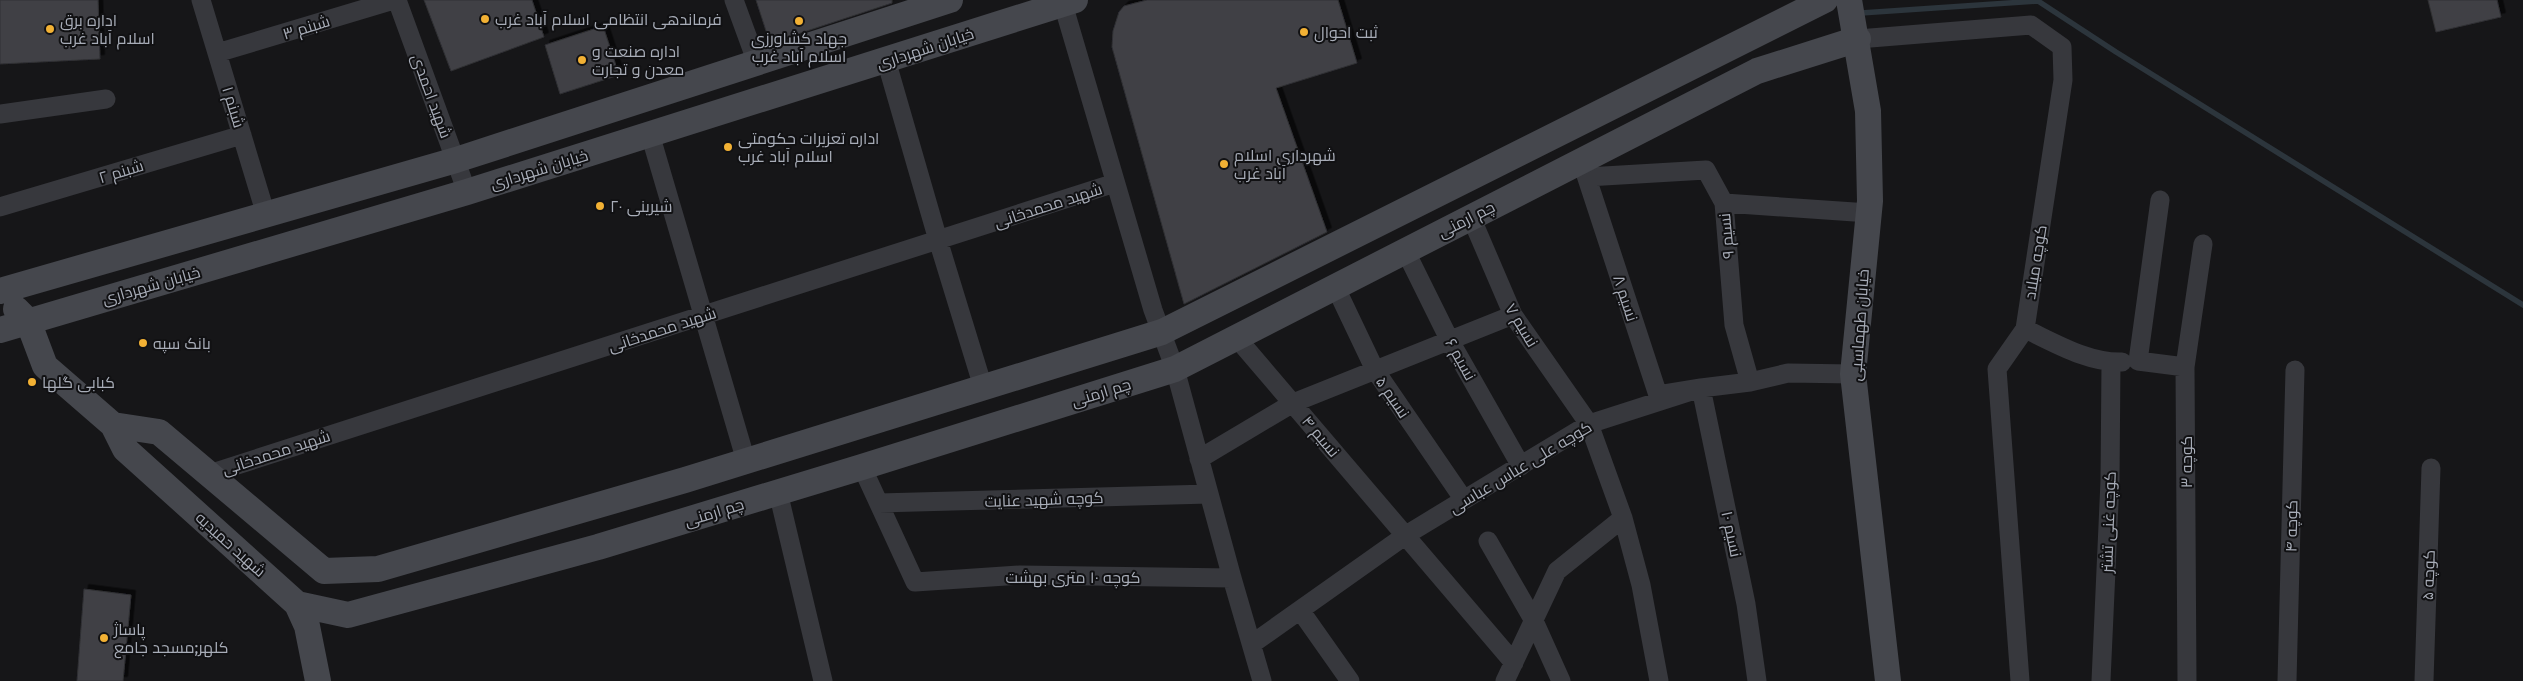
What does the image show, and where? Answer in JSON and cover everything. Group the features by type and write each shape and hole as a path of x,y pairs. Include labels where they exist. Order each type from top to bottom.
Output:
{"street":[{"name":"شبنم ۱","path":"201,0 266,215"},
{"name":"شبنم ۳","path":"217,53 396,0"},
{"name":"شهید احمدی","path":"396,0 467,192"},
{"path":"734,0 757,63"},
{"name":"خیابان شهرداری","path":"0,291 456,160 950,0"},
{"path":"114,425 159,432 324,570 378,569 746,461 1162,332 1825,0"},
{"name":"خیابان طهماسبی","path":"1849,0 1857,34 1868,111 1869,213 1853,374 1888,681"},
{"name":"خیابان شهرداری","path":"0,330 467,192 1070,2"},
{"path":"1070,2 1115,183 1153,310 1175,369 1262,681"},
{"name":"کوچه میلاد","path":"1857,34 2031,25 2062,47 2063,80 2024,329 1996,369 2020,681"},
{"name":"چم ارمنی","path":"297,604 348,615 598,547 1175,369 1471,217 1584,169 1757,71 1857,34"},
{"path":"886,60 983,388"},
{"path":"0,114 106,100"},
{"path":"650,134 746,461"},
{"name":"شبنم ۲","path":"0,207 242,135"},
{"path":"1584,169 1706,170 1724,203"},
{"name":"نسیم ۸","path":"1584,169 1658,395 1700,388"},
{"name":"شهید محمدخانی","path":"209,474 1115,183"},
{"path":"2138,361 2160,200"},
{"name":"نسیم ۹","path":"1750,382 1734,326 1724,203 1869,213"},
{"name":"نسیم ۷","path":"1471,217 1513,315 1589,424 1623,518 1641,585 1658,681"},
{"name":"کوچه ۳","path":"2187,681 2185,367 2203,244"},
{"name":"نسیم ۶","path":"1405,250 1450,340 1521,466"},
{"name":"نسیم ۵","path":"1335,286 1375,370 1464,500"},
{"path":"0,291 28,321"},
{"path":"1199,458 1293,403 1513,315"},
{"name":"شهید حمیدیه","path":"28,321 45,366 114,425 125,449 297,604 307,626 318,681"},
{"path":"2024,329 2076,352 2111,362 2138,361 2185,367"},
{"name":"نسیم ۴","path":"1236,337 1514,663"},
{"name":"کوچه غنی تشتر","path":"2102,681 2110,481 2111,362"},
{"name":"کوچه ۴","path":"2287,681 2295,370"},
{"name":"کوچه علی عباس عباسی","path":"1252,644 1406,535 1589,424 1700,388 1750,382 1788,373 1853,374"},
{"name":"نسیم ۱۰","path":"1700,388 1746,604 1757,681"},
{"path":"862,467 879,503"},
{"name":"کوچه ۵","path":"2424,681 2431,468"},
{"path":"778,492 823,681"},
{"name":"کوچه شهید عنایت","path":"879,503 1209,494"},
{"name":"کوچه ۱۰ متری بهشت","path":"879,503 915,582 1020,575 1232,578"},
{"path":"1505,681 1557,571 1623,518"},
{"path":"1488,541 1534,621 1560,681"},
{"path":"297,604 324,570"},
{"path":"1300,610 1350,681"}],"building":[{"name":"اداره برق اسلام آباد غرب","path":"0,0 98,0 100,59 0,64"},
{"name":"فرماندهی انتظامی اسلام آباد غرب","path":"424,0 532,0 544,37 451,71"},
{"name":"جهاد کشاورزی اسلام آباد غرب","path":"756,0 892,0 892,3 770,43"},
{"name":"شهرداری اسلام آباد غرب","path":"1147,0 1338,0 1357,63 1276,88 1327,232 1184,304 1112,47 1113,31 1119,12 1124,6"},
{"path":"2428,0 2497,0 2501,17 2436,32"},
{"name":"اداره صنعت و معدن و تجارت","path":"603,26 619,75 560,94 545,45"},
{"name":"پاساژ کلهر;مسجد جامع","path":"84,589 131,595 123,681 77,681"}],"waterway":[{"path":"1861,13 2038,1 2116,52 2523,305"}],"place":[{"name":"فرماندهی انتظامی اسلام آباد غرب","path":"485,19"},
{"name":"جهاد کشاورزی اسلام آباد غرب","path":"799,21"},
{"name":"اداره برق اسلام آباد غرب","path":"50,29"},
{"name":"ثبت احوال","path":"1304,32"},
{"name":"اداره صنعت و معدن و تجارت","path":"582,60"},
{"name":"اداره تعزیرات حکومتی اسلام آباد غرب","path":"728,147"},
{"name":"شهرداری اسلام آباد غرب","path":"1224,164"},
{"name":"شیرینی ۲۰","path":"600,206"},
{"name":"بانک سپه","path":"143,343"},
{"name":"کبابی گلها","path":"32,382"},
{"name":"پاساژ کلهر;مسجد جامع","path":"104,638"}]}
